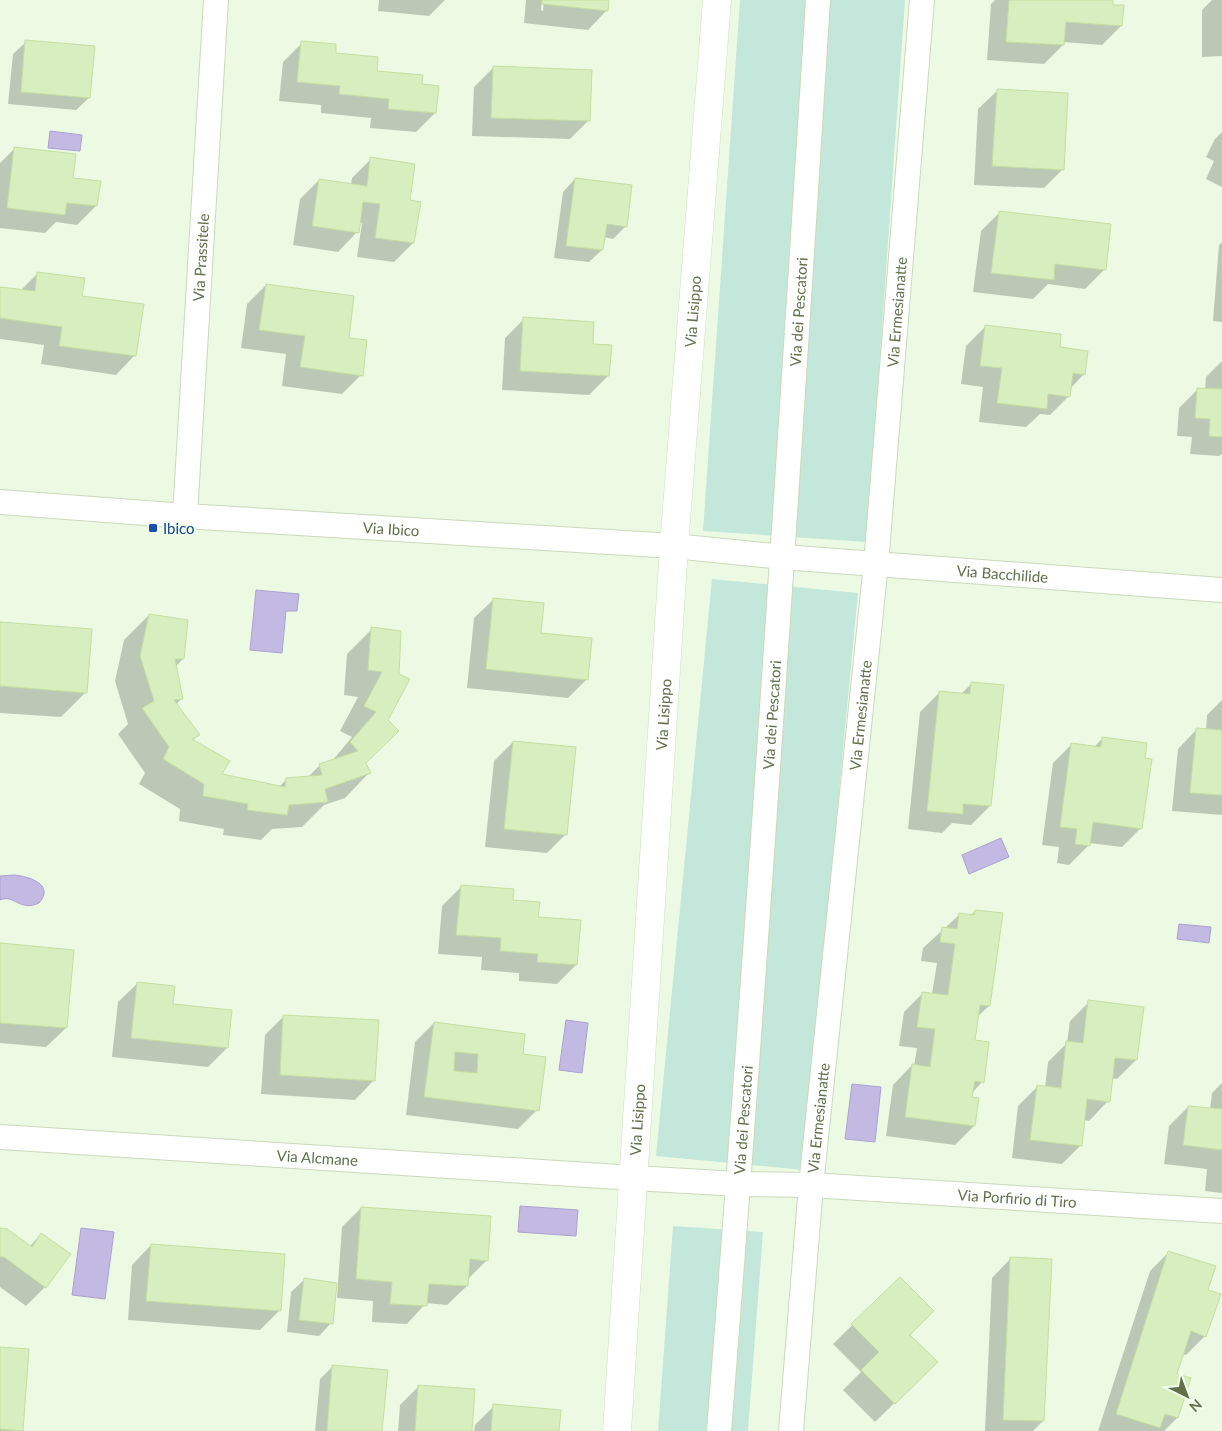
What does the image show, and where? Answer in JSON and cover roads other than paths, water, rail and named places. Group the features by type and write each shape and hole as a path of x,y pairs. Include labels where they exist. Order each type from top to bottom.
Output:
{"street":[{"name":"Via Prassitele","path":"185,516 216,0"},
{"name":"Via Lisippo","path":"617,1431 674,546 717,0"},
{"name":"Via dei Pescatori","path":"719,1431 739,1184 818,0"},
{"name":"Via Ermesianatte","path":"791,1431 811,1185 876,564 922,0"},
{"name":"Via Ibico","path":"0,502 185,516 674,546 782,557"},
{"name":"Via Bacchilide","path":"782,557 1222,590"},
{"name":"Via Alcmane","path":"0,1136 739,1184"},
{"name":"Via Porfirio di Tiro","path":"739,1184 811,1185 1222,1211"}],"place":[{"name":"Ibico","path":"153,528"}]}
